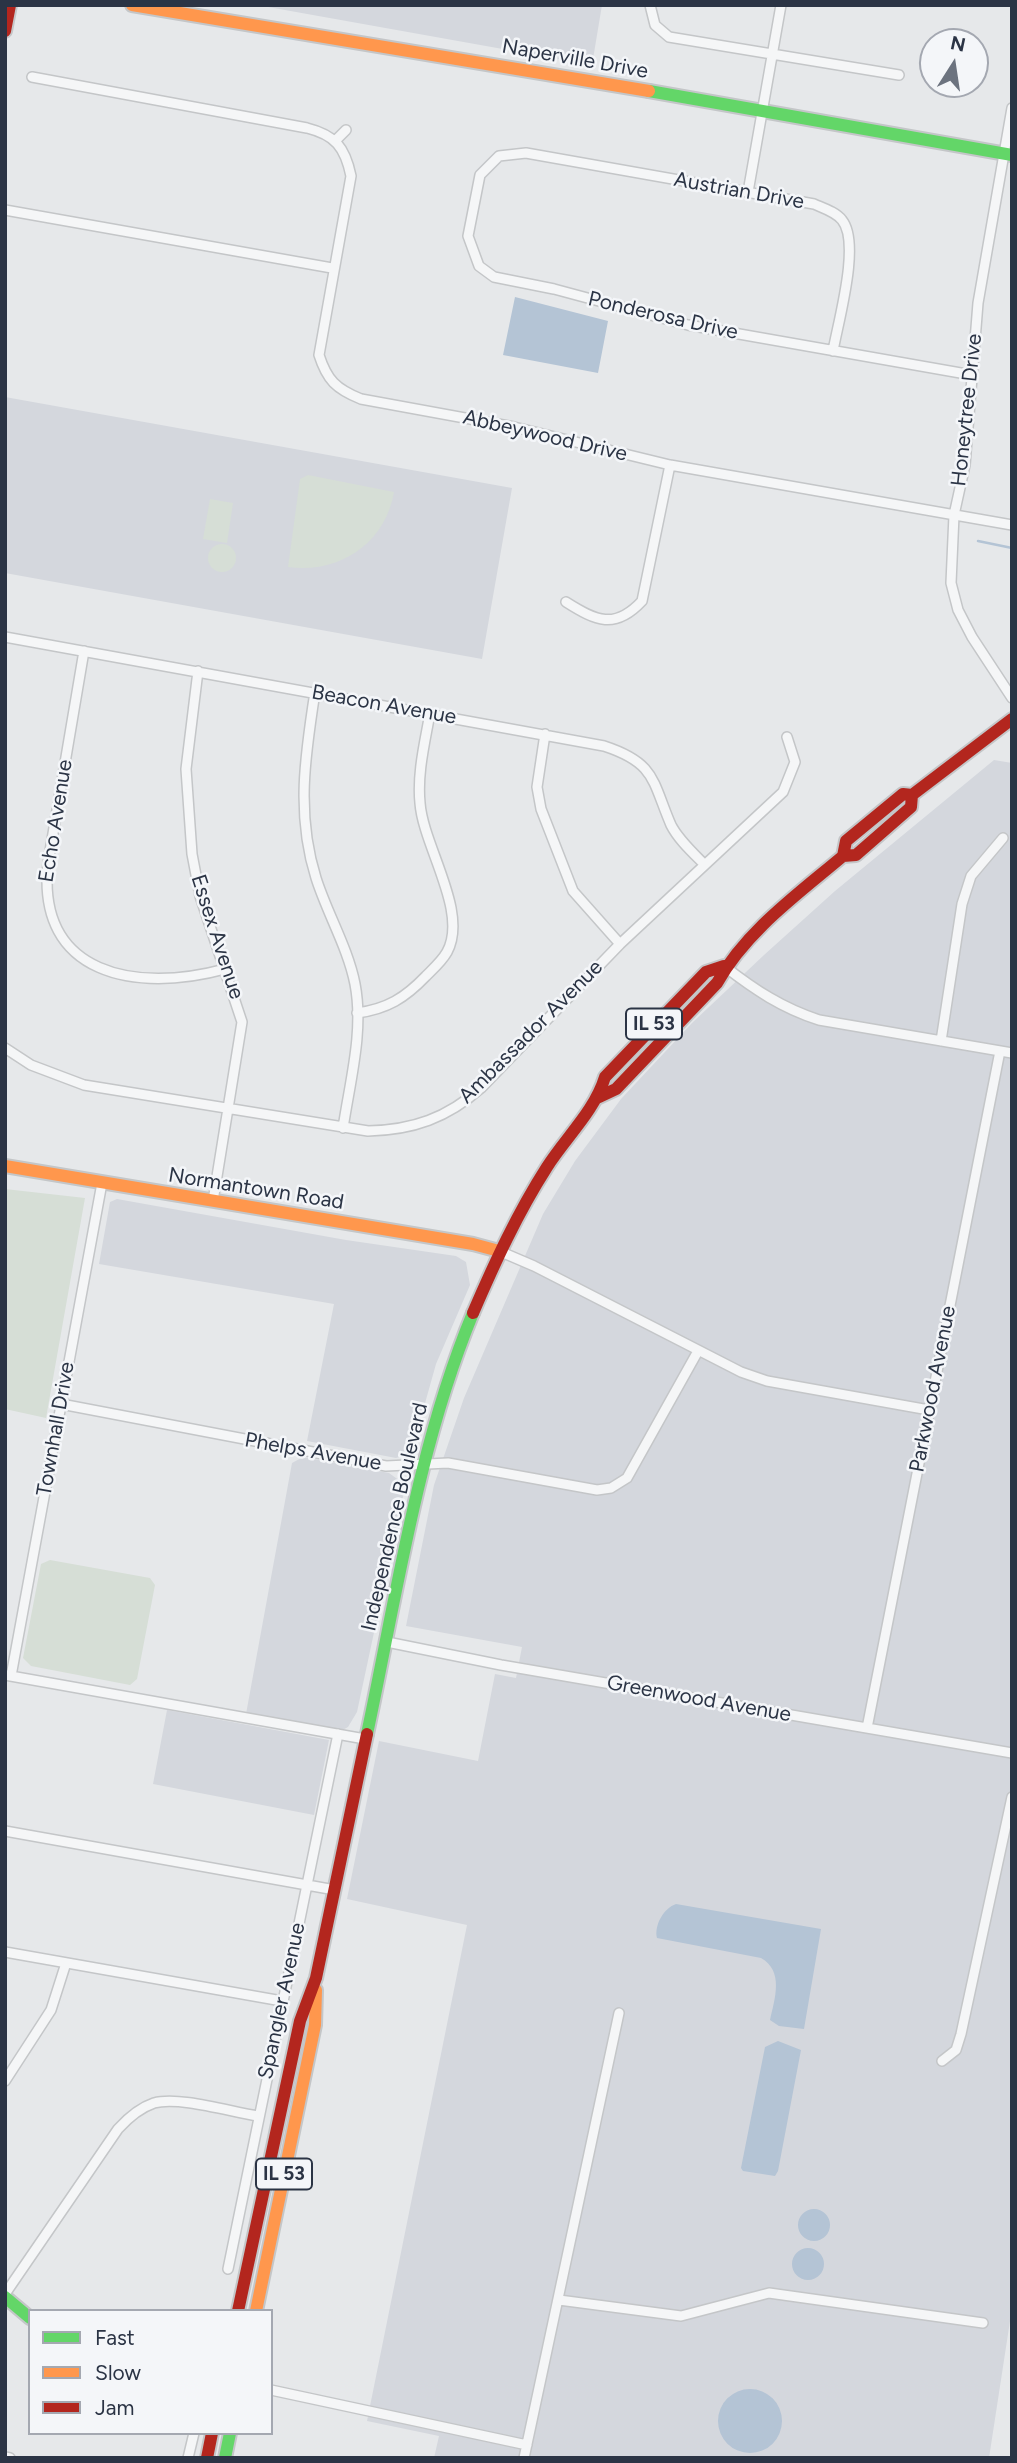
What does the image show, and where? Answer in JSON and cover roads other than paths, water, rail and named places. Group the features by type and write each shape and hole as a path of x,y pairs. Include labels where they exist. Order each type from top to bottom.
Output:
{"main road":[{"path":"5,31 10,5"},
{"name":"Naperville Drive","path":"132,5 604,82 1007,155"},
{"name":"Independence Boulevard","path":"238,2309 300,2021 316,1978 424,1465 450,1374 499,1251 548,1165 599,1097 616,1089 717,983 724,966 843,856 856,855 911,807 912,796 1012,719"},
{"name":"Normantown Road","path":"5,1166 473,1244 499,1251"},
{"name":"Independence Boulevard","path":"256,2309 314,2025 316,1978"},
{"path":"5,2295 28,2316"},
{"path":"207,2458 212,2435"},
{"path":"225,2458 230,2435"}],"street":[{"path":"650,5 655,25 669,37 900,75"},
{"path":"748,192 781,5"},
{"path":"32,77 306,128 327,133 336,140 346,130"},
{"name":"Honeytree Drive","path":"1012,108 1007,155 978,303 965,465 954,515 951,583 958,610 972,637 1012,698"},
{"name":"Abbeywood Drive","path":"336,140 347,158 351,176 332,268 319,355 325,376 339,390 361,399 514,426 670,465 1012,525"},
{"name":"Austrian Drive","path":"499,156 526,153 814,204 842,219 849,233 850,254 833,351"},
{"name":"Ponderosa Drive","path":"499,156 480,175 468,236 479,266 494,277 554,289 688,325 972,375"},
{"path":"5,210 332,268"},
{"path":"566,602 588,617 609,621 628,616 642,601 670,465"},
{"name":"Beacon Avenue","path":"5,637 545,734 628,754 647,770 660,792 672,827 703,863"},
{"name":"Echo Avenue","path":"84,651 48,863 45,893 51,920 74,952 105,969 171,980 225,969"},
{"name":"Essex Avenue","path":"198,671 186,769 187,816 200,896 242,1022 213,1202"},
{"path":"315,692 302,785 305,827 316,878 355,983 357,1013 355,1055 344,1128"},
{"path":"357,1013 385,1007 405,996 446,952 451,940 453,919 420,803 430,713"},
{"path":"545,734 537,787 541,810 573,891 620,944"},
{"name":"Ambassador Avenue","path":"5,1048 31,1065 75,1083 229,1110 368,1131 404,1130 433,1121 463,1104 703,863 783,792 795,762 787,737"},
{"path":"941,1041 962,904 971,876 1003,838"},
{"path":"724,966 760,994 790,1011 819,1020 1012,1053"},
{"name":"Parkwood Avenue","path":"867,1728 1000,1051"},
{"name":"Townhall Drive","path":"8,1675 102,1183"},
{"path":"499,1251 741,1373 767,1381 929,1410"},
{"name":"Phelps Avenue","path":"61,1404 386,1465 448,1463 597,1490 620,1484 635,1466 698,1351"},
{"name":"Greenwood Avenue","path":"387,1642 1012,1753"},
{"path":"8,1675 365,1739"},
{"name":"Spangler Avenue","path":"228,2269 338,1734"},
{"path":"942,2061 956,2050 961,2034 1012,1797"},
{"path":"5,1831 335,1890"},
{"path":"5,1952 282,2001"},
{"path":"5,2081 51,2010 62,1985 66,1963"},
{"path":"524,2458 619,2013"},
{"path":"5,2295 118,2129 134,2113 155,2103 179,2103 258,2116"},
{"path":"559,2300 681,2316 769,2293 982,2323"},
{"path":"273,2390 527,2445"},
{"path":"188,2458 194,2435"}],"water":[{"path":"515,297 608,321 598,373 503,355"},
{"path":"676,1904 821,1929 804,2029 779,2026 770,2020 775,1978 773,1970 761,1958 657,1938 661,1918"},
{"path":"778,2041 801,2050 775,2176 743,2171 741,2168 765,2047"},
{"path":"814,2209 825,2214 830,2225 825,2236 814,2241 803,2236 798,2225 803,2214"},
{"path":"808,2248 819,2253 824,2264 819,2275 808,2280 797,2275 792,2264 797,2253"},
{"path":"750,2389 768,2395 776,2403 782,2421 776,2439 768,2447 750,2453 732,2447 724,2439 718,2421 724,2403 732,2395"}],"waterway":[{"path":"978,541 1012,548"}]}
